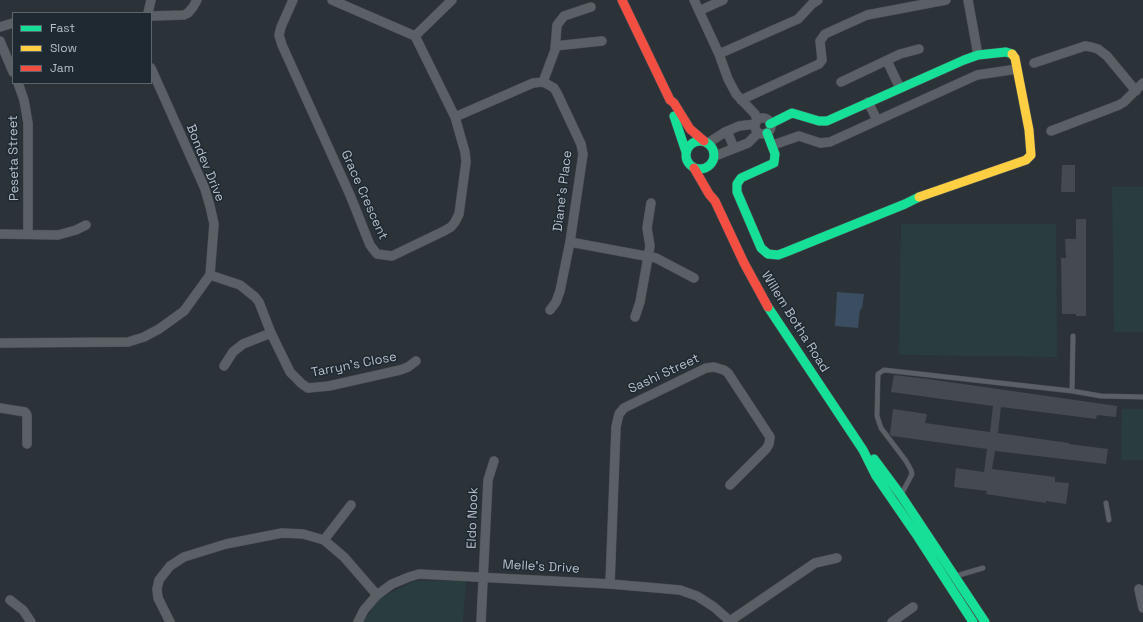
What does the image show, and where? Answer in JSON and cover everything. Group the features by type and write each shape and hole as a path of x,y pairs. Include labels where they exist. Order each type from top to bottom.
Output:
{"street":[{"path":"148,12 151,0"},
{"path":"152,16 184,15 193,8 197,0"},
{"name":"Grace Crescent","path":"293,0 281,27 280,35 282,45 350,195 370,245 377,254 392,256 400,253 451,227 459,214 466,162 465,152 455,117 415,36"},
{"path":"332,0 415,36 452,0"},
{"path":"622,0 670,100 690,129 712,146 715,156 711,165 703,169 694,168 687,161 680,132 672,113 670,100"},
{"path":"694,0 719,54 728,79 736,94 755,114 757,126 761,134 769,128 786,115 792,113 819,121 827,121 964,60 978,55 1006,52 1011,53 1017,69 1032,149 1030,157 1026,160 923,195 905,204 778,255 768,254 762,248 737,192 737,184 741,178 774,163 775,154 772,145 769,128 766,119 763,118 757,126 748,143 715,156"},
{"path":"699,11 723,0"},
{"path":"719,54 798,19 818,0"},
{"path":"741,100 819,64 822,60 820,41 822,36 825,34 867,15 946,0"},
{"path":"968,0 978,55"},
{"path":"455,117 532,83 543,82 556,46 556,29 560,20 564,16 591,7"},
{"path":"0,28 12,23"},
{"path":"0,41 12,70"},
{"path":"556,46 602,41"},
{"path":"1034,63 1085,46 1091,47 1098,49 1107,56 1136,91"},
{"path":"841,82 900,54 919,49"},
{"path":"887,61 900,88"},
{"path":"772,145 799,136 820,143 826,143 977,75 1017,69"},
{"name":"Bondev Drive","path":"152,70 205,189 210,206 214,224 210,275"},
{"name":"Diane's Place","path":"543,82 554,88 557,93 583,149 570,242 560,291 556,302 550,310"},
{"path":"1051,132 1115,108 1124,102 1143,83"},
{"name":"Peseta Street","path":"18,84 24,100 28,123 28,233"},
{"path":"868,102 877,120"},
{"path":"686,152 690,144 699,140 706,142 727,131 743,125 757,126"},
{"path":"727,131 734,148"},
{"name":"Willem Botha Road","path":"711,165 715,201"},
{"name":"Willem Botha Road","path":"694,168 709,194 715,201 744,263 763,299 786,336 863,450 876,476 918,537 973,622"},
{"path":"635,317 652,257 650,241 647,233 651,203"},
{"path":"0,234 28,233 58,235 76,230 86,225"},
{"path":"570,242 652,257 694,278"},
{"path":"0,343 128,342 144,337 159,330 184,311 210,275"},
{"name":"Tarryn's Close","path":"210,275 240,286 255,297 259,302 271,333 290,372 308,388 329,386 400,370 416,361"},
{"path":"224,366 233,352 243,344 271,333"},
{"name":"Sashi Street","path":"610,584 616,427 619,414 624,408 706,368 714,367 724,370 728,373 770,437 769,444 766,449 730,485"},
{"path":"0,408 25,412 27,415 26,444"},
{"name":"Willem Botha Road","path":"863,450 875,460 900,494 985,622"},
{"name":"Eldo Nook","path":"482,622 488,480 494,461"},
{"path":"324,540 351,505"},
{"path":"170,622 158,598 157,589 159,580 165,571 176,561 184,557 226,544 282,533 303,534 324,540 344,557 377,595"},
{"path":"731,621 814,563 837,558"},
{"name":"Melle's Drive","path":"358,622 364,610 377,595 392,584 414,575 484,577 610,584 680,590 689,592 714,607 731,621"},
{"path":"1139,588 1143,608"},
{"path":"10,600 23,610 31,622"},
{"path":"892,622 913,608"}],"lane":[{"path":"1072,391 1073,336"},
{"path":"900,494 910,478 911,470 906,460 881,428 876,410 878,374 886,369 1106,396 1143,397"},
{"path":"1106,503 1109,520"},
{"path":"954,577 983,568"}],"green space":[{"path":"1112,187 1143,187 1143,332 1114,332"},
{"path":"901,224 1056,224 1057,357 899,355"},
{"path":"1122,409 1143,409 1143,460 1121,460"},
{"path":"415,581 466,581 463,622 363,622 380,598"}],"water":[{"path":"837,292 864,294 858,328 835,326"}],"building":[{"path":"1062,165 1075,165 1075,192 1061,192"},
{"path":"1076,219 1086,219 1086,316 1062,314 1061,258 1066,258 1065,239 1076,239"},
{"path":"894,375 1117,406 1116,417 1097,415 1096,419 1001,407 998,433 1108,449 1106,464 995,451 992,469 1055,477 1055,482 1069,483 1066,504 1046,501 1046,503 986,494 987,491 954,487 956,468 984,472 987,449 892,436 890,434 893,409 927,414 925,423 990,432 993,406 891,392"}],"traffic: fast":[{"path":"770,124 792,113 819,121 827,121 964,60 978,55 1006,52 1012,54"},
{"path":"674,116 686,152"},
{"path":"767,133 775,154 774,163 741,178 737,184 737,192 761,248 768,254 778,255 786,252 919,197"},
{"path":"700,141 706,142 710,145 713,149 714,155 713,161 710,165 706,168 700,169 694,168 690,165 687,161 686,155 687,149 690,145 694,142 700,141"},
{"path":"768,307 863,450 876,476 918,537 973,622"},
{"path":"874,459 900,494 985,622"}],"traffic: slow":[{"path":"919,197 1026,160 1031,155 1029,130 1015,58 1012,54"}],"traffic: jam":[{"path":"622,0 670,100 674,103 690,129 704,141"},
{"path":"694,168 709,194 715,201 744,263 768,307"}]}
